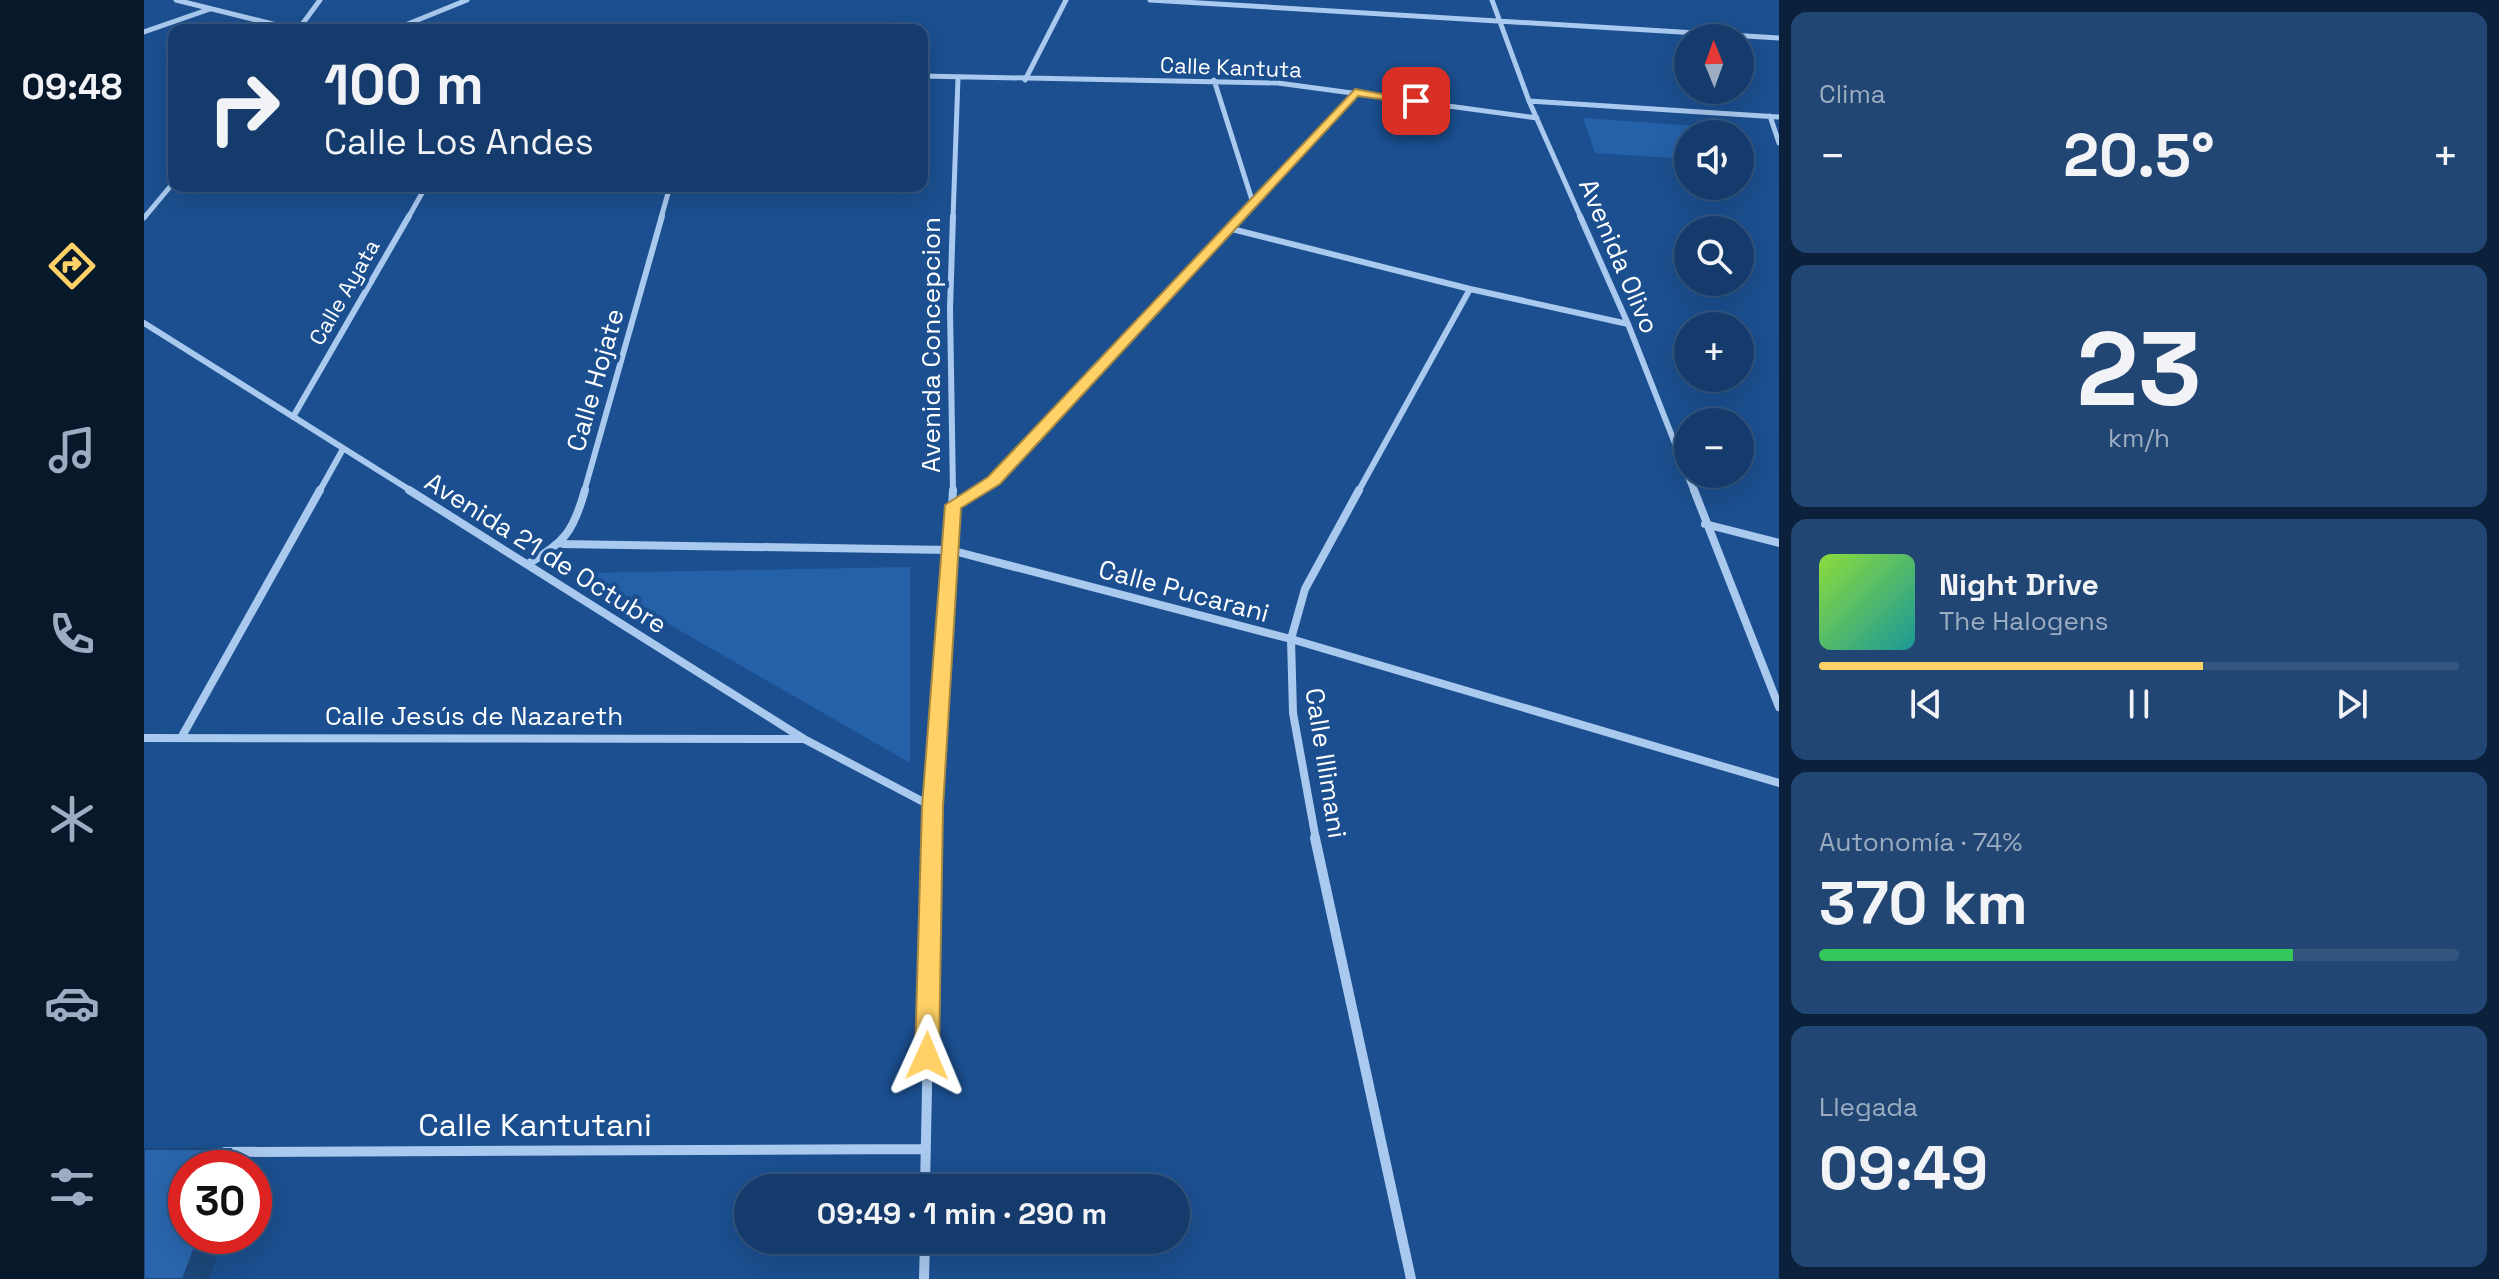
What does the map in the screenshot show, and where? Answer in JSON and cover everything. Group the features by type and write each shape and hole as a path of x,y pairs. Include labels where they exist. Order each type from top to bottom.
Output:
{"street":[{"path":"176,0 272,24"},
{"path":"302,24 320,0"},
{"path":"408,24 467,0"},
{"path":"1025,80 1066,0"},
{"path":"1150,0 1779,38"},
{"name":"Avenida Olivo","path":"1492,0 1529,101 1628,324 1779,707"},
{"path":"144,32 211,9"},
{"name":"Calle Kantuta","path":"928,76 1278,83 1537,118"},
{"name":"Avenida Concepcion","path":"925,1174 933,807 953,505 950,309 958,78"},
{"path":"1214,80 1252,200"},
{"path":"953,505 994,481 1355,92"},
{"path":"1529,101 1779,117"},
{"path":"1770,116 1779,143"},
{"path":"144,218 168,189"},
{"name":"Calle Ayata","path":"293,417 423,192"},
{"name":"Calle Hojate","path":"561,544 579,512 668,192"},
{"path":"1228,228 1470,289 1628,324"},
{"name":"Calle Illimani","path":"1411,1279 1314,831 1293,713 1291,639 1305,589 1470,289"},
{"name":"Avenida 21 de Octubre","path":"144,323 804,739 933,807"},
{"path":"181,738 343,449"},
{"path":"1705,524 1779,543"},
{"path":"528,564 561,544"},
{"name":"Calle Pucarani","path":"561,544 950,550 1291,639 1779,783"},
{"name":"Calle Jesús de Nazareth","path":"144,738 804,739"},
{"name":"Calle Kantutani","path":"272,1152 925,1149"},
{"path":"924,1279 925,1254"}],"shaded area":[{"path":"1583,118 1674,124 1674,158 1595,153"},
{"path":"910,567 910,763 580,573"}],"building":[{"path":"144,1149 231,1149 168,1150 168,1254 192,1254 183,1279 144,1279"}],"route":[{"path":"927,1056 933,807 953,505 994,481 1355,92 1416,101"}]}
